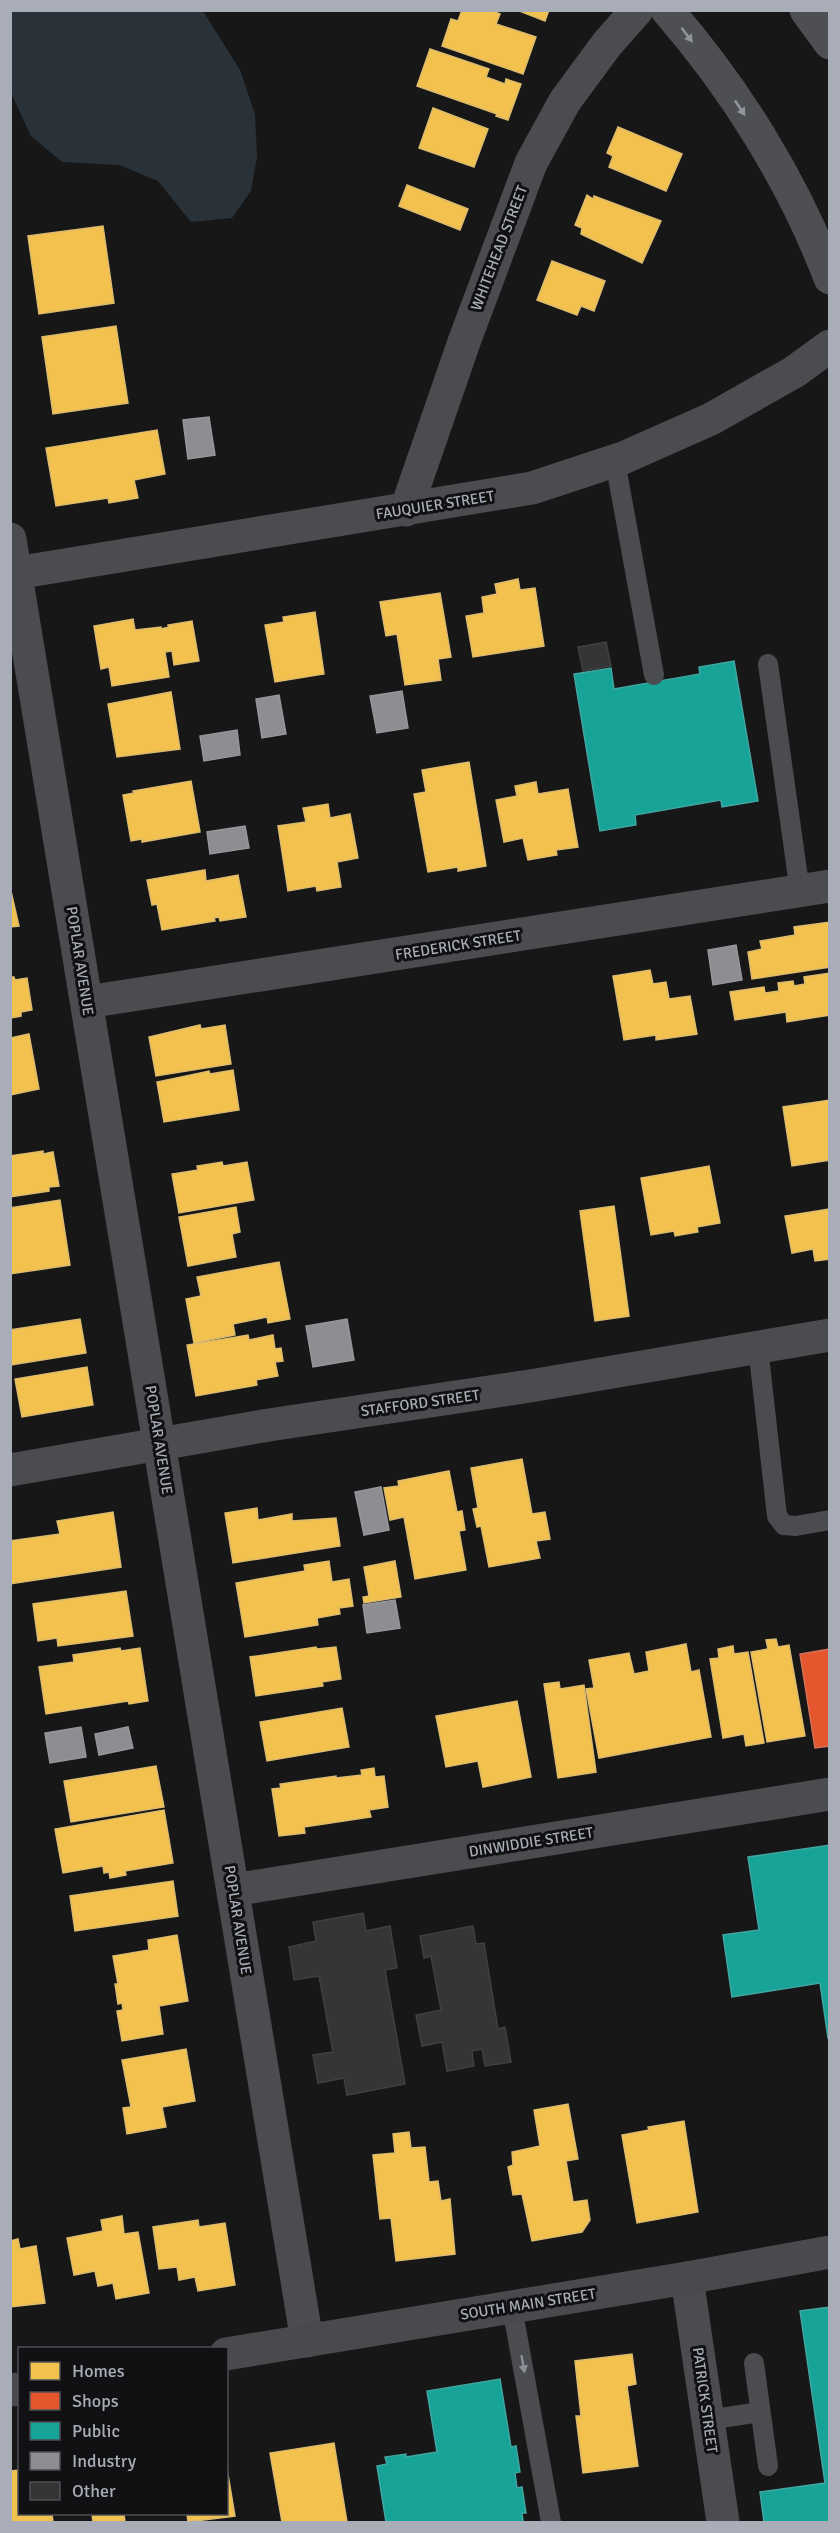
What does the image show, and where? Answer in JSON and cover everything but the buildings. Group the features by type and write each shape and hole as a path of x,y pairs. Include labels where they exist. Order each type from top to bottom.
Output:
{"main road":[{"path":"667,10 742,110 789,189 830,278"},
{"path":"806,10 830,44"}],"street":[{"name":"WHITEHEAD STREET","path":"406,510 464,342 531,163 565,101 607,44 637,10"},
{"name":"FAUQUIER STREET","path":"14,574 532,489 615,461 711,419 794,372 830,346"},
{"name":"POPLAR AVENUE","path":"10,539 307,2341"},
{"name":"FREDERICK STREET","path":"87,1002 815,889"},
{"name":"STAFFORD STREET","path":"10,1470 269,1425 530,1386 830,1335"},
{"name":"DINWIDDIE STREET","path":"233,1890 830,1794"},
{"name":"SOUTH MAIN STREET","path":"228,2354 687,2278 830,2252"},
{"name":"PATRICK STREET","path":"687,2278 723,2523"}],"lane":[{"path":"615,461 654,675"},
{"path":"768,664 815,889"},
{"path":"758,1347 777,1516 784,1525 796,1526 830,1520"},
{"path":"512,2307 551,2523"},
{"path":"754,2363 768,2466"},
{"path":"708,2420 759,2412"}],"shaded area":[{"path":"11,10 203,11 240,70 255,114 257,157 251,191 232,218 191,222 158,181 119,165 62,162 31,136 11,93"}]}
